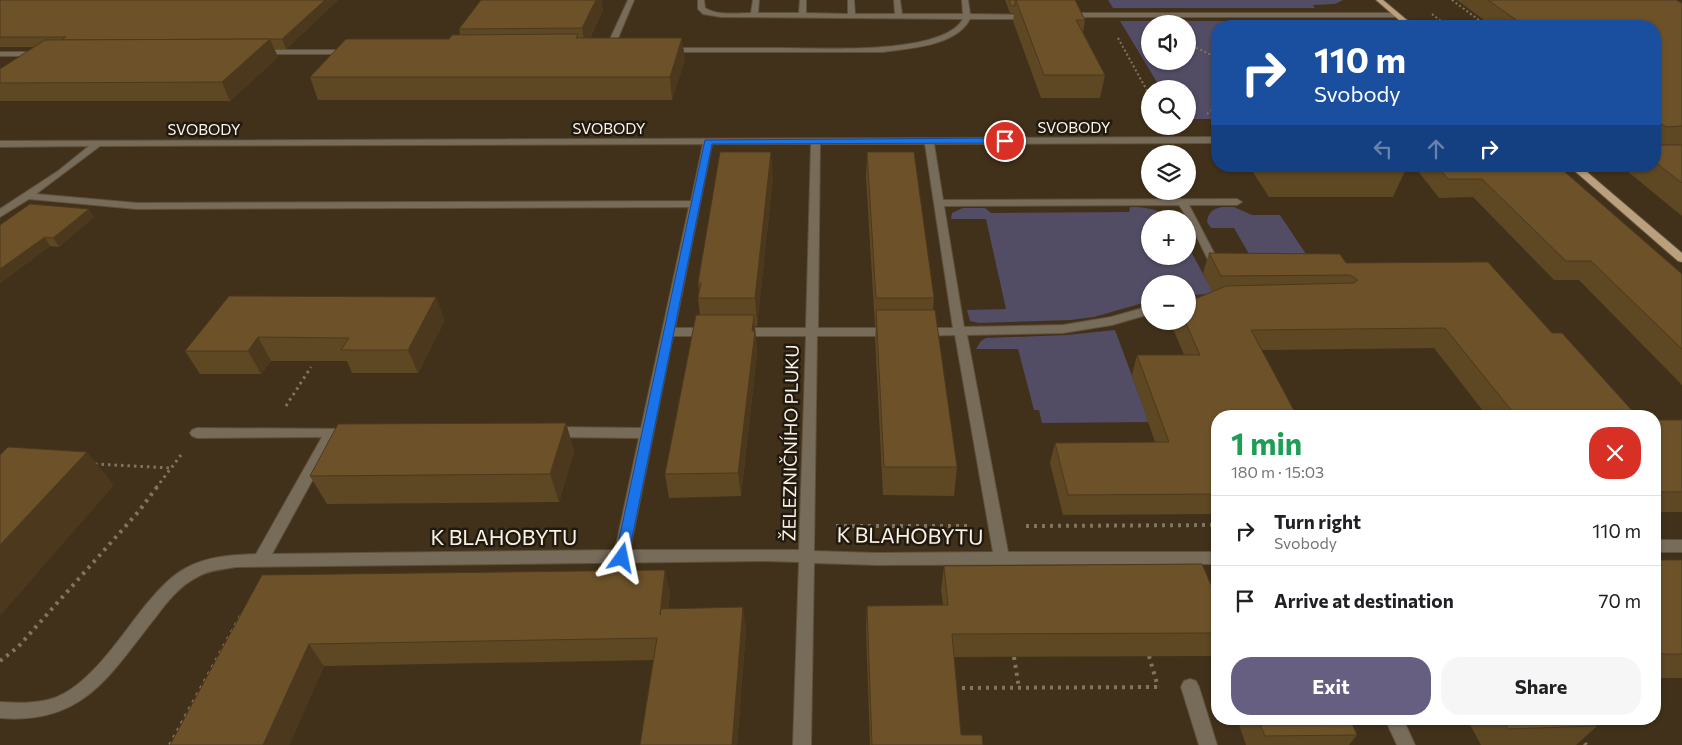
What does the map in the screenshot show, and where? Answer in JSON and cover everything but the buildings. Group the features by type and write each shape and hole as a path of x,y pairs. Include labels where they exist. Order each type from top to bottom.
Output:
{"main road":[{"path":"1379,0 1402,20"},
{"path":"1581,172 1682,259"}],"street":[{"path":"609,50 630,0"},
{"path":"701,0 702,9 712,14 754,16 1038,16"},
{"path":"754,16 756,0"},
{"path":"802,15 803,0"},
{"path":"851,0 852,15"},
{"path":"897,0 899,15"},
{"path":"658,50 888,50 921,44 950,34 963,25 967,17 965,0"},
{"path":"1055,15 1396,15"},
{"path":"599,50 618,50"},
{"path":"250,52 359,52"},
{"path":"0,54 50,54"},
{"name":"SVOBODY","path":"0,144 1211,140"},
{"name":"ŽELEZNIČNÍHO PLUKU","path":"802,745 816,141"},
{"path":"929,141 959,332 1002,559"},
{"path":"622,558 708,142"},
{"path":"0,214 61,174 100,143"},
{"path":"26,196 137,206 695,204"},
{"path":"1182,202 1217,268"},
{"path":"939,203 1237,202"},
{"path":"668,332 959,332 1063,329 1112,321 1141,313"},
{"path":"262,560 332,432"},
{"path":"197,433 362,432"},
{"path":"539,432 647,432"},
{"path":"1661,546 1682,546"},
{"name":"K BLAHOBYTU","path":"0,710 38,710 64,702 86,686 107,664 168,590 190,573 211,564 262,560 807,556 876,559 1211,558"},
{"path":"1190,687 1208,745"},
{"path":"1397,725 1406,745"}],"path":[{"path":"1452,0 1479,20"},
{"path":"1117,37 1141,80"},
{"path":"1196,48 1211,55"},
{"path":"270,432 311,367"},
{"path":"0,660 18,647 139,511 197,433"},
{"path":"87,463 171,468"},
{"path":"170,745 238,617 245,610"},
{"path":"1149,656 1158,687"},
{"path":"1014,657 1019,688"},
{"path":"951,688 1190,687"},
{"path":"1578,732 1586,745"}],"shaded area":[{"path":"1108,0 1343,0 1335,4 1313,5 1315,8 1113,8"},
{"path":"1120,21 1141,21 1141,56"},
{"path":"1196,21 1211,21 1211,119 1196,119 1196,80 1156,80 1150,70 1196,70"},
{"path":"1130,207 1154,210 1141,210 1141,265 1196,265 1196,261 1214,294 1196,295 1196,275 1141,275 1141,304 1094,317 1070,320 979,323 970,321 967,310 1006,309 986,219 951,219 952,213 963,208 985,208 991,213 1129,212"},
{"path":"1222,207 1234,207 1252,215 1280,215 1318,272 1260,273 1234,228 1211,228 1207,222 1208,216 1212,212"},
{"path":"1115,330 1149,422 1042,423 1039,410 1034,410 1018,349 976,349 981,341 986,338 1067,335"}],"route":[{"path":"622,558 708,142 1005,141"}]}
